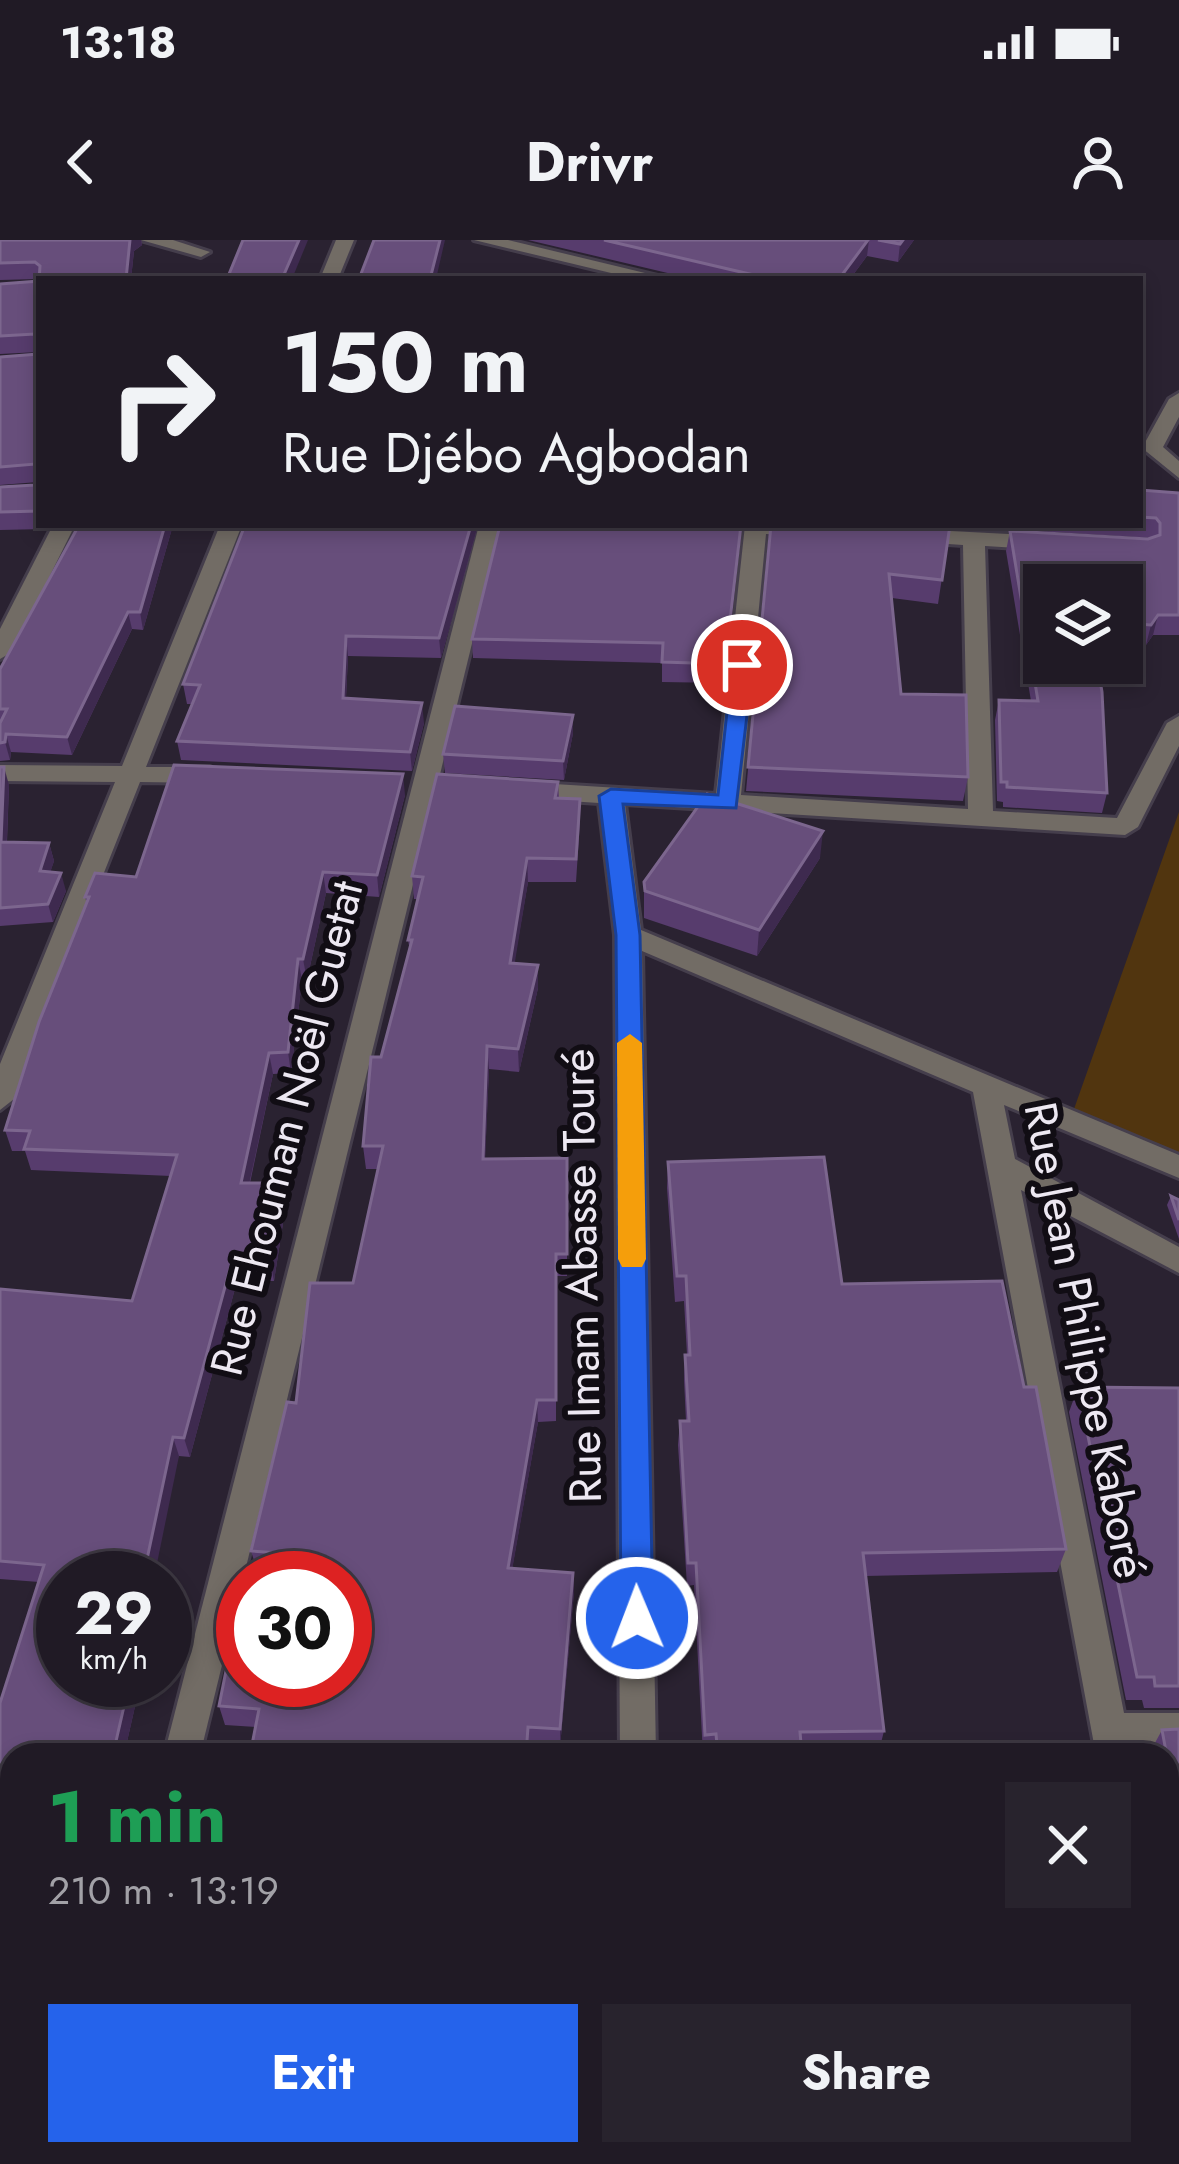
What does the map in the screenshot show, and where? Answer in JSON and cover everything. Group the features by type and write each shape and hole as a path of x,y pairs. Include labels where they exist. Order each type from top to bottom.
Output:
{"street":[{"path":"150,240 201,252"},
{"path":"330,276 345,240"},
{"path":"483,240 647,276"},
{"path":"554,276 558,257"},
{"path":"1179,399 1152,448 1179,472"},
{"path":"0,652 62,528"},
{"path":"0,1099 230,528"},
{"name":"Rue Ehouman Noël Guetat","path":"185,1743 489,528"},
{"path":"728,803 756,528"},
{"path":"785,528 843,532"},
{"path":"887,534 1079,544"},
{"path":"974,539 981,815"},
{"path":"494,788 1125,826 1179,724"},
{"path":"0,772 245,777"},
{"name":"Rue Imam Abasse Touré","path":"611,796 628,935 638,1743"},
{"path":"628,935 1179,1167"},
{"name":"Rue Jean Philippe Kaboré","path":"986,1085 1112,1743"},
{"path":"1001,1166 1179,1262"},
{"path":"1112,1743 1179,1730"}],"shaded area":[{"path":"1179,812 1179,1153 1074,1109"}],"building":[{"path":"0,240 130,240 126,276 39,276 40,266 35,262 0,263"},
{"path":"243,240 299,240 283,276 228,276"},
{"path":"374,240 440,240 431,276 360,276"},
{"path":"604,240 868,240 841,276 758,276"},
{"path":"36,281 36,335 0,336 0,284"},
{"path":"36,354 36,468 35,464 0,467 0,357"},
{"path":"35,485 36,511 0,512 0,487"},
{"path":"1143,490 1179,493 1179,615 1158,615 1151,625 1143,624 1143,564 1023,564 1023,610 1010,531 1148,539 1160,535 1160,523 1143,517"},
{"path":"77,528 164,528 140,612 128,612 67,737 6,734 5,742 0,743 0,723 7,709 0,709 0,669"},
{"path":"244,528 470,528 439,638 346,636 343,698 422,703 410,752 177,741 200,685 183,684"},
{"path":"499,528 741,528 725,664 662,662 663,643 472,639"},
{"path":"771,528 950,528 942,580 889,574 901,694 966,695 968,777 748,767"},
{"path":"1035,684 1101,684 1107,793 1007,787 1007,782 1001,782 999,700 1038,701"},
{"path":"455,706 573,715 563,761 443,754"},
{"path":"174,765 403,774 377,875 323,872 303,959 298,959 288,1052 269,1053 241,1183 282,1183 270,1261 232,1261 184,1438 173,1437 149,1551 36,1551 36,1564 0,1561 0,1289 132,1301 177,1155 24,1149 30,1131 5,1130 39,1022 89,897 85,897 95,873 136,877"},
{"path":"0,767 4,767 1,842 49,843 40,871 61,873 48,904 0,908"},
{"path":"437,774 558,782 555,798 580,799 576,859 527,858 510,963 538,965 518,1049 487,1046 483,1159 567,1158 567,1254 556,1254 556,1400 537,1400 508,1568 573,1573 560,1729 528,1727 527,1743 252,1743 259,1709 232,1707 372,1707 372,1551 251,1551 287,1402 296,1403 310,1283 353,1283 383,1146 363,1146 371,1057 381,1057 412,940 408,940 423,877 412,876"},
{"path":"707,794 823,831 759,930 645,891 644,882"},
{"path":"824,1157 842,1284 1002,1281 1024,1387 1036,1387 1066,1549 863,1553 884,1731 800,1732 801,1743 717,1743 716,1734 705,1735 696,1563 688,1563 680,1421 689,1421 686,1276 677,1276 668,1162"},
{"path":"1078,1387 1179,1388 1179,1686 1155,1686 1154,1677 1137,1677"},
{"path":"36,1590 36,1707 124,1707 116,1743 0,1743 0,1703"},
{"path":"1179,1729 1179,1743 1164,1743 1162,1730"}],"slow traffic":[{"path":"630,1043 632,1259"}],"route":[{"path":"637,1618 628,935 611,796 728,803 742,665"}]}
